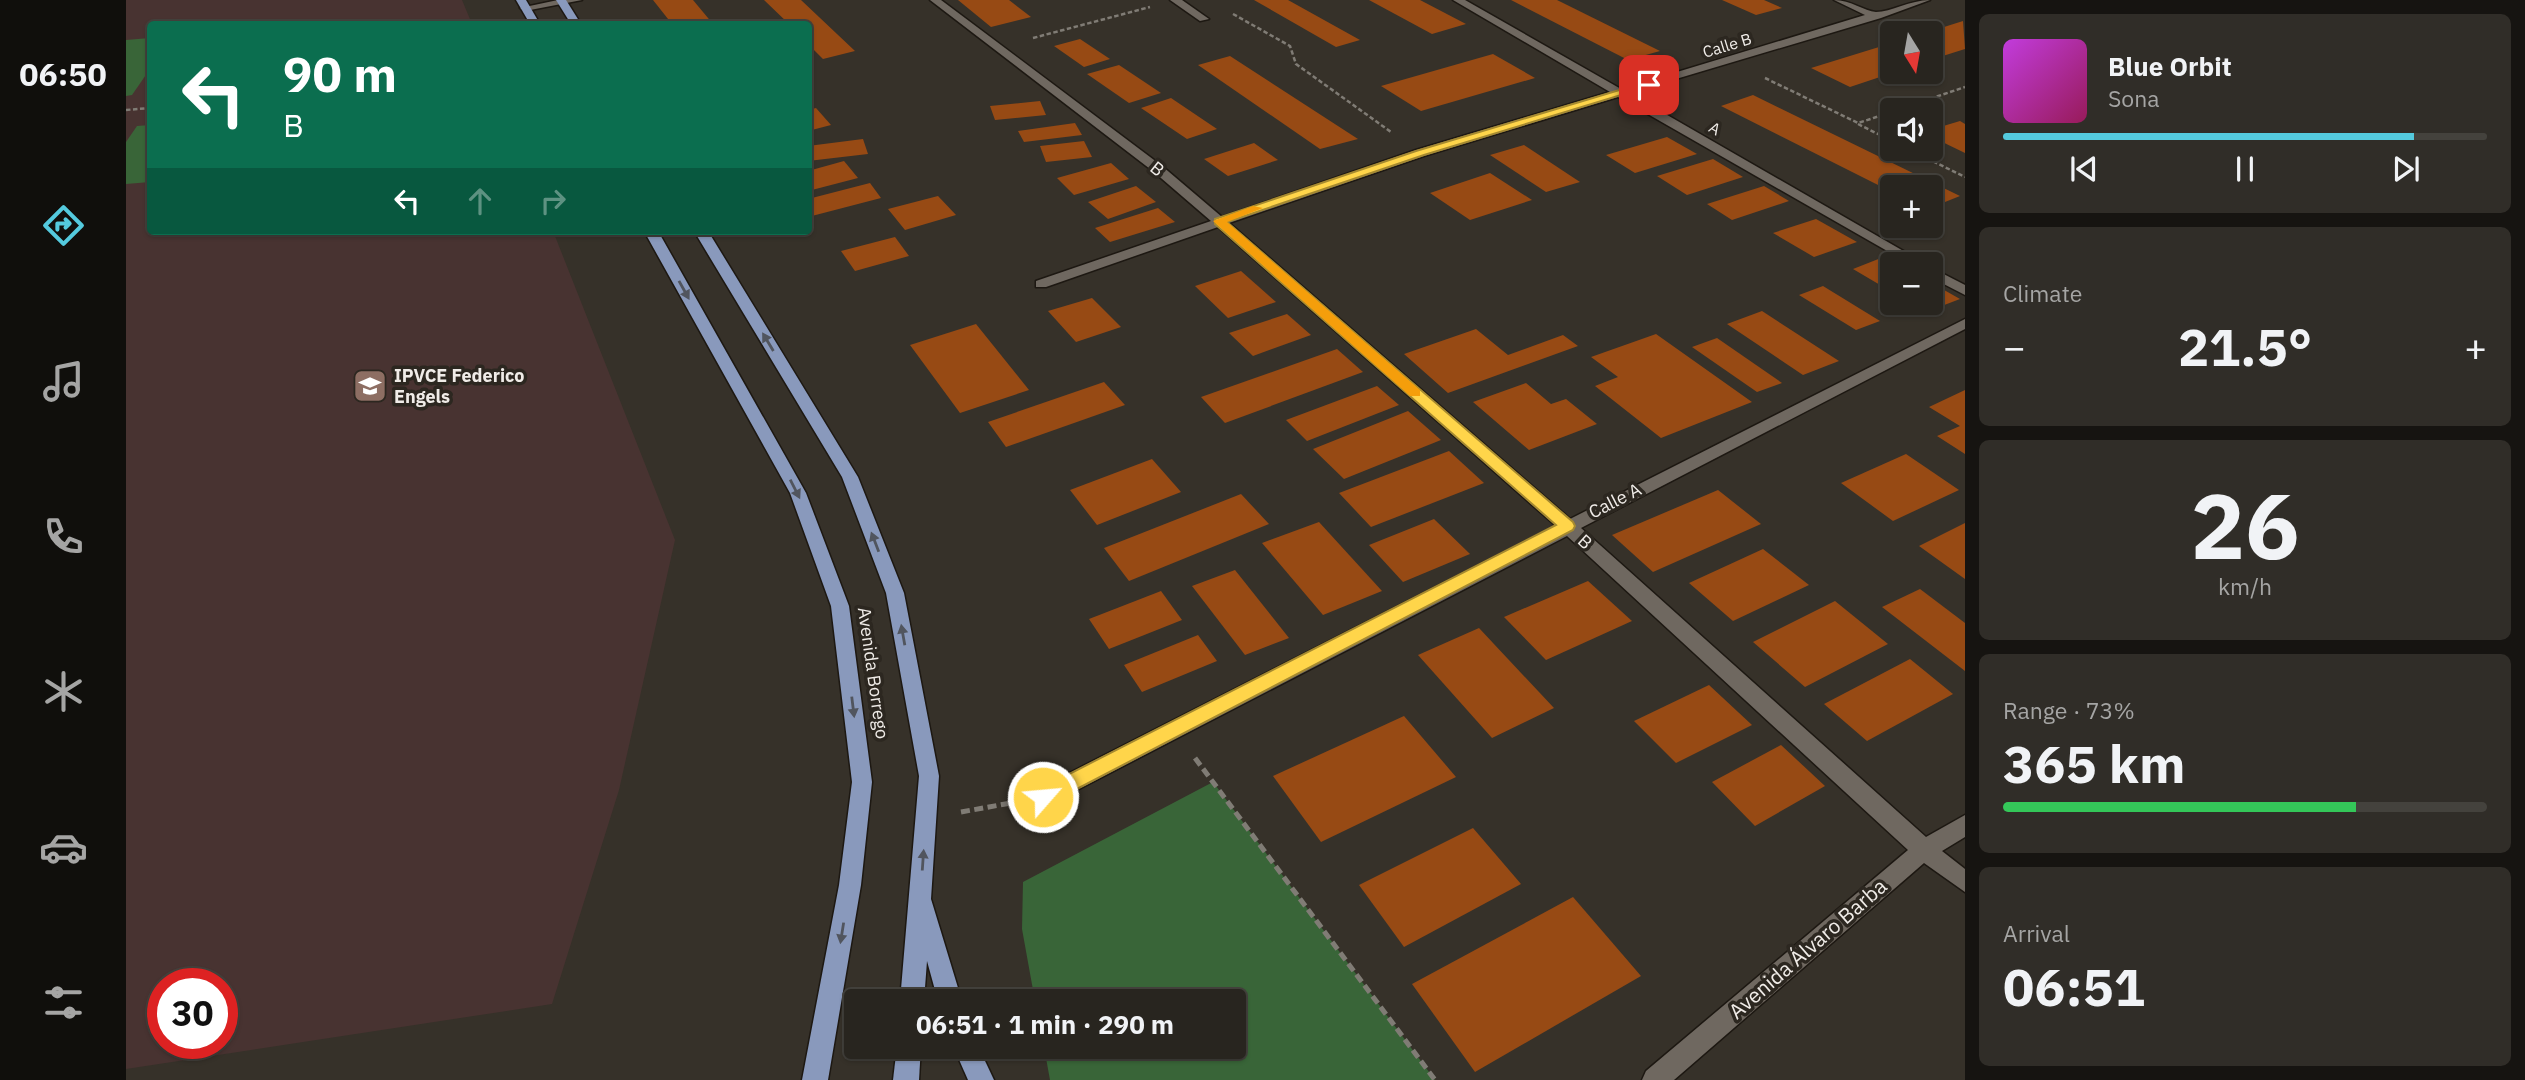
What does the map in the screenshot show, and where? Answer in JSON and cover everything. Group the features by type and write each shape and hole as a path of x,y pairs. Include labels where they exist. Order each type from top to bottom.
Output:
{"main road":[{"path":"562,1 574,21"},
{"path":"523,4 533,21"},
{"name":"Avenida Borrego","path":"653,235 798,493 840,606 862,782 850,885 820,1066 815,1080"},
{"name":"Avenida Borrego","path":"703,235 850,477 895,593 929,776 913,989"},
{"path":"920,896 947,989"},
{"path":"906,1080 908,1059"},
{"path":"971,1059 981,1080"}],"street":[{"path":"523,4 576,0"},
{"name":"B","path":"935,0 1158,169 1219,221 1567,526 1924,850 1965,882"},
{"path":"1175,0 1204,19"},
{"name":"A","path":"1458,0 1623,92 1898,252"},
{"path":"1839,0 1877,16"},
{"name":"Calle B","path":"1041,284 1420,153 1925,0"},
{"path":"1943,278 1965,291"},
{"name":"Calle A","path":"1043,797 1965,323"},
{"name":"Avenida Álvaro Barba","path":"1656,1080 1924,850 1965,825"}],"path":[{"path":"997,47 1162,3"},
{"path":"1204,19 1230,12 1290,46 1296,64 1420,153"},
{"path":"1728,61 1880,135"},
{"path":"1932,98 1965,87"},
{"path":"126,110 147,108"},
{"path":"1858,123 1880,116"},
{"path":"1932,161 1965,177"},
{"path":"1174,730 1435,1080"},
{"path":"926,818 1043,797"}],"shaded area":[{"name":"IPVCE Federico Engels","path":"126,0 462,0 471,21 147,21 147,235 555,235 675,540 619,790 552,1004 238,1052 238,968 147,968 147,1059 192,1059 126,1069"}],"green space":[{"path":"147,38 147,73 132,95 126,96 126,40"},
{"path":"147,125 147,182 126,184 126,142 137,126"},
{"path":"1213,782 1435,1080 1050,1080 1046,1059 1246,1059 1246,989 1033,989 1022,929 1023,882"}],"building":[{"path":"653,0 693,0 710,21 670,21"},
{"path":"764,0 801,0 855,51 823,59 812,48 812,21 786,21"},
{"path":"958,0 1009,0 1031,17 991,27"},
{"path":"1254,0 1288,0 1360,40 1336,47"},
{"path":"1369,0 1420,0 1466,24 1432,34"},
{"path":"1511,0 1557,0 1660,51 1628,60"},
{"path":"1722,0 1764,0 1782,8 1756,15"},
{"path":"1963,21 1965,49 1943,56 1943,27"},
{"path":"1080,39 1110,59 1084,67 1054,46"},
{"path":"1880,47 1880,77 1850,87 1811,68"},
{"path":"1493,54 1535,78 1421,111 1381,86"},
{"path":"1230,56 1358,139 1320,149 1198,65"},
{"path":"1119,65 1161,93 1129,103 1087,74"},
{"path":"1753,95 1880,157 1880,161 1888,161 1917,175 1880,175 1880,186 1721,106"},
{"path":"1171,98 1217,129 1187,139 1141,108"},
{"path":"1040,101 1046,115 995,120 990,106"},
{"path":"816,108 831,125 812,130 812,109"},
{"path":"1960,121 1965,124 1965,153 1943,142 1943,126"},
{"path":"1075,123 1082,135 1024,142 1018,131"},
{"path":"1667,137 1697,154 1635,173 1606,155"},
{"path":"863,139 868,154 812,161 812,145"},
{"path":"1084,141 1092,157 1046,162 1040,146"},
{"path":"1254,143 1278,160 1228,176 1204,159"},
{"path":"1524,145 1580,182 1546,192 1490,155"},
{"path":"1713,159 1743,177 1687,195 1657,176"},
{"path":"844,161 858,178 812,190 812,170"},
{"path":"1111,163 1129,179 1074,195 1057,178"},
{"path":"1490,173 1532,200 1470,220 1430,193"},
{"path":"870,183 881,198 812,216 812,198"},
{"path":"1136,186 1156,202 1108,219 1088,202"},
{"path":"1764,186 1789,201 1732,220 1707,204"},
{"path":"1943,188 1960,196 1943,203"},
{"path":"938,196 956,215 905,230 888,209"},
{"path":"1158,208 1175,222 1110,242 1095,228"},
{"path":"1816,219 1857,242 1814,257 1773,233"},
{"path":"895,237 909,256 855,271 841,251"},
{"path":"1880,258 1880,285 1853,269"},
{"path":"1241,271 1276,302 1228,318 1195,286"},
{"path":"1823,286 1880,321 1856,330 1799,295"},
{"path":"1943,289 1960,299 1943,306"},
{"path":"1092,298 1121,327 1076,342 1048,311"},
{"path":"1762,311 1839,361 1803,375 1727,324"},
{"path":"1287,314 1311,335 1253,356 1229,333"},
{"path":"976,324 1029,390 960,413 910,345"},
{"path":"1476,329 1508,355 1563,335 1578,346 1448,393 1404,354"},
{"path":"1656,334 1752,402 1661,438 1595,386 1618,377 1591,357"},
{"path":"1717,338 1782,383 1757,392 1692,347"},
{"path":"1337,349 1363,372 1225,423 1201,397"},
{"path":"1104,382 1125,405 1006,447 988,422"},
{"path":"1526,383 1551,404 1566,399 1597,424 1529,450 1473,402"},
{"path":"1377,386 1399,405 1307,441 1286,420"},
{"path":"1965,390 1965,454 1937,436 1960,426 1929,407"},
{"path":"1408,411 1441,440 1344,479 1313,449"},
{"path":"1449,451 1484,483 1371,527 1339,493"},
{"path":"1906,454 1959,490 1893,521 1841,483"},
{"path":"1152,459 1181,492 1097,525 1070,490"},
{"path":"1718,490 1761,524 1653,572 1612,535"},
{"path":"1241,494 1269,524 1129,581 1104,548"},
{"path":"1434,519 1470,554 1403,582 1369,545"},
{"path":"1319,522 1382,591 1323,615 1262,543"},
{"path":"1965,523 1965,579 1919,546"},
{"path":"1763,549 1809,585 1733,621 1689,583"},
{"path":"1235,570 1289,638 1245,655 1192,586"},
{"path":"1588,581 1632,621 1546,660 1504,617"},
{"path":"1920,589 1965,623 1965,671 1882,607"},
{"path":"1161,591 1182,620 1109,649 1089,619"},
{"path":"1835,601 1888,644 1805,687 1753,642"},
{"path":"1479,628 1554,708 1492,738 1418,655"},
{"path":"1198,635 1217,661 1142,692 1124,665"},
{"path":"1910,659 1953,694 1867,741 1824,704"},
{"path":"1709,685 1752,725 1676,763 1634,721"},
{"path":"1404,716 1456,777 1321,842 1273,776"},
{"path":"1781,745 1825,786 1755,826 1712,782"},
{"path":"1473,828 1521,884 1404,947 1359,885"},
{"path":"1573,897 1641,976 1475,1072 1412,984"}],"slow traffic":[{"path":"1257,208 1219,221 1415,393"}],"place":[{"name":"IPVCE Federico Engels","path":"370,386"}],"route":[{"path":"1043,797 1567,526 1219,221 1420,153 1649,85"}]}
